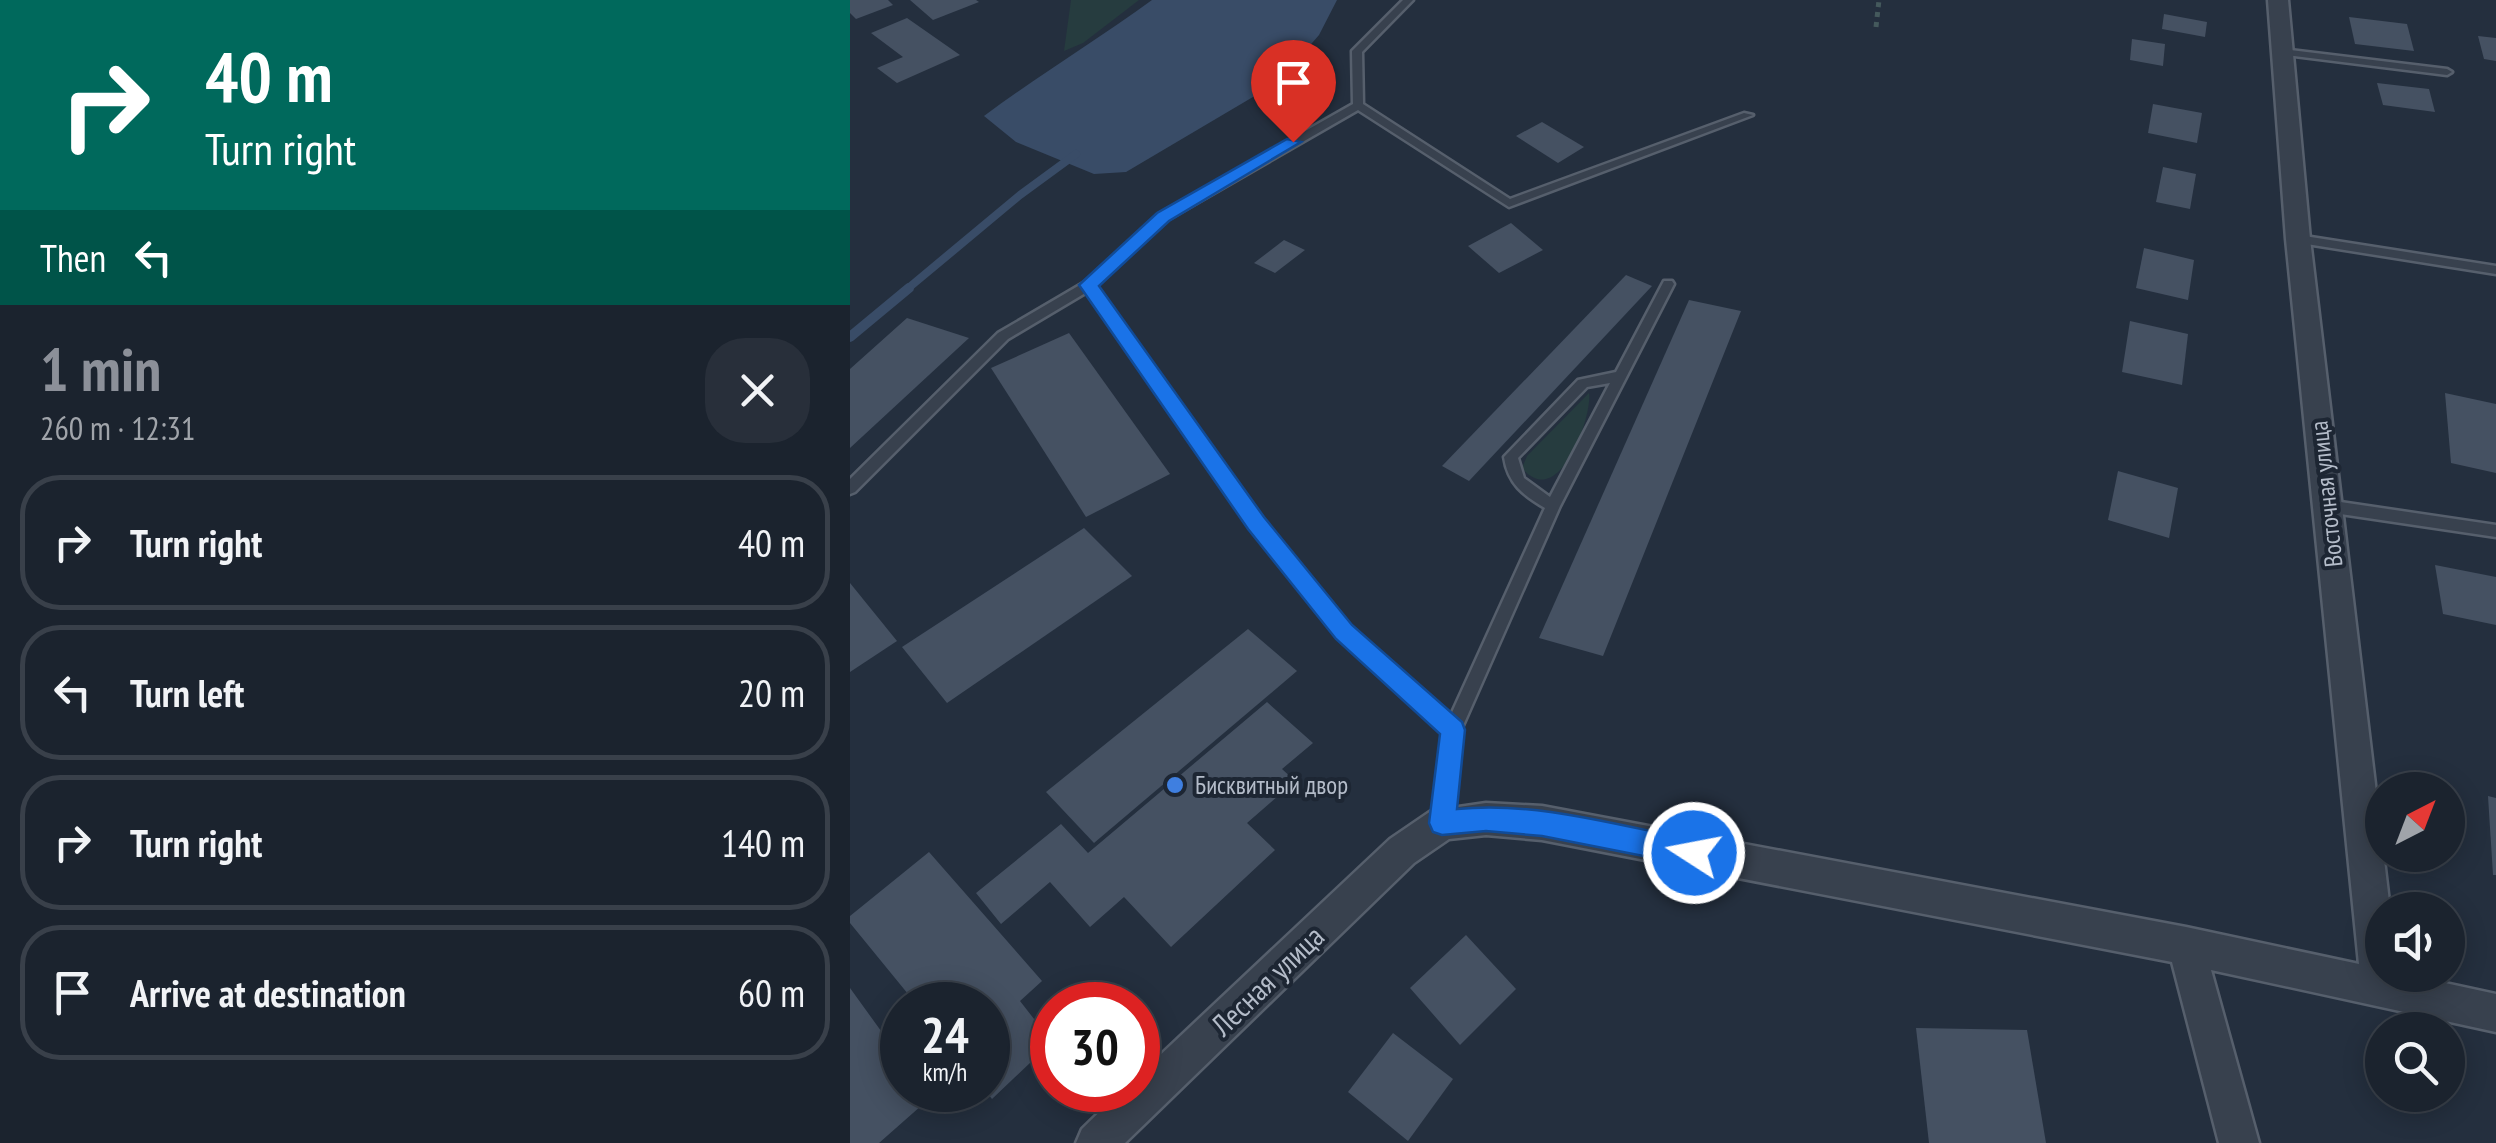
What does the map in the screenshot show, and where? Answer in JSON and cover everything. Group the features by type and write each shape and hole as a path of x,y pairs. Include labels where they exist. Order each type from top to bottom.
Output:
{"street":[{"name":"Восточная улица","path":"2278,0 2298,239 2370,892"},
{"path":"1442,823 1486,818 1542,823 2365,984"},
{"name":"Лесная улица","path":"1096,1143 1402,851 1442,823"},
{"path":"2186,946 2239,1143"},
{"path":"2402,992 2496,1013"}],"lane":[{"path":"1358,105 1357,51 1408,0"},
{"path":"2282,52 2447,72"},
{"path":"1358,105 1509,203 1748,115"},
{"path":"850,488 1003,336 1089,285 1163,217 1358,105"},
{"path":"2298,239 2496,270"},
{"path":"1442,823 1453,730 1553,506 1668,284"},
{"path":"1089,285 1256,523 1344,632 1453,730"},
{"path":"1553,506 1524,489 1512,476 1511,457 1583,383 1620,376"},
{"path":"2327,506 2496,531"}],"path":[{"path":"1876,27 1880,0"}],"green space":[{"path":"1071,0 1139,0 1083,43 1064,51"},
{"path":"1589,393 1585,420 1571,455 1561,470 1549,478 1536,479 1522,468 1527,456"}],"water":[{"path":"1152,0 1337,0 1319,35 1293,65 1258,94 1126,172 1094,174 1016,142 984,116 1026,86"}],"building":[{"path":"850,0 888,0 893,5 856,19 850,13"},
{"path":"910,0 976,0 979,2 933,20"},
{"path":"2164,14 2207,22 2205,37 2162,29"},
{"path":"2349,17 2407,24 2414,51 2355,44"},
{"path":"907,18 960,55 897,83 877,68 903,57 871,33"},
{"path":"2478,36 2496,38 2496,61 2484,59"},
{"path":"2132,39 2165,44 2163,66 2130,60"},
{"path":"2377,83 2429,89 2435,112 2383,105"},
{"path":"2153,104 2202,113 2197,143 2148,133"},
{"path":"1542,122 1584,147 1558,163 1516,136"},
{"path":"2163,167 2196,174 2190,209 2156,202"},
{"path":"1511,223 1543,250 1499,273 1468,246"},
{"path":"1284,240 1305,250 1275,273 1254,263"},
{"path":"2144,248 2194,260 2188,300 2136,288"},
{"path":"1626,275 1652,286 1469,481 1442,466"},
{"path":"1689,300 1741,311 1603,656 1539,638"},
{"path":"907,318 969,338 850,448 850,369"},
{"path":"2130,321 2188,334 2182,385 2122,372"},
{"path":"1069,333 1170,474 1086,517 991,368"},
{"path":"2445,393 2496,404 2496,473 2451,463"},
{"path":"2118,471 2178,488 2169,538 2108,520"},
{"path":"1084,528 1132,576 947,703 902,647"},
{"path":"2435,565 2496,577 2496,625 2443,614"},
{"path":"850,583 897,641 850,672"},
{"path":"1248,629 1297,671 1094,843 1046,792"},
{"path":"1267,702 1313,743 1282,769 1295,781 1247,823 1275,850 1171,947 1124,897 1090,927 1050,882 1001,924 976,893 1061,824 1088,853"},
{"path":"2488,796 2496,798 2496,875 2493,875"},
{"path":"929,852 1042,981 1030,982 1030,992 1020,1001 1030,1014 1030,1063 1010,1082 1010,982 898,982 850,923 850,916"},
{"path":"1466,935 1516,989 1460,1045 1410,988"},
{"path":"850,988 880,1030 880,1112 914,1112 879,1143 850,1143"},
{"path":"1916,1028 2027,1030 2046,1143 1929,1143"},
{"path":"1393,1033 1453,1079 1408,1141 1348,1092"}],"waterway":[{"path":"906,290 1076,154"},
{"path":"850,337 909,288"}],"place":[{"name":"Бисквитный двор","path":"1175,785"}],"route":[{"path":"1293,142 1163,217 1089,285 1256,523 1344,632 1453,730 1442,823 1486,818 1542,823 1694,853"}]}
